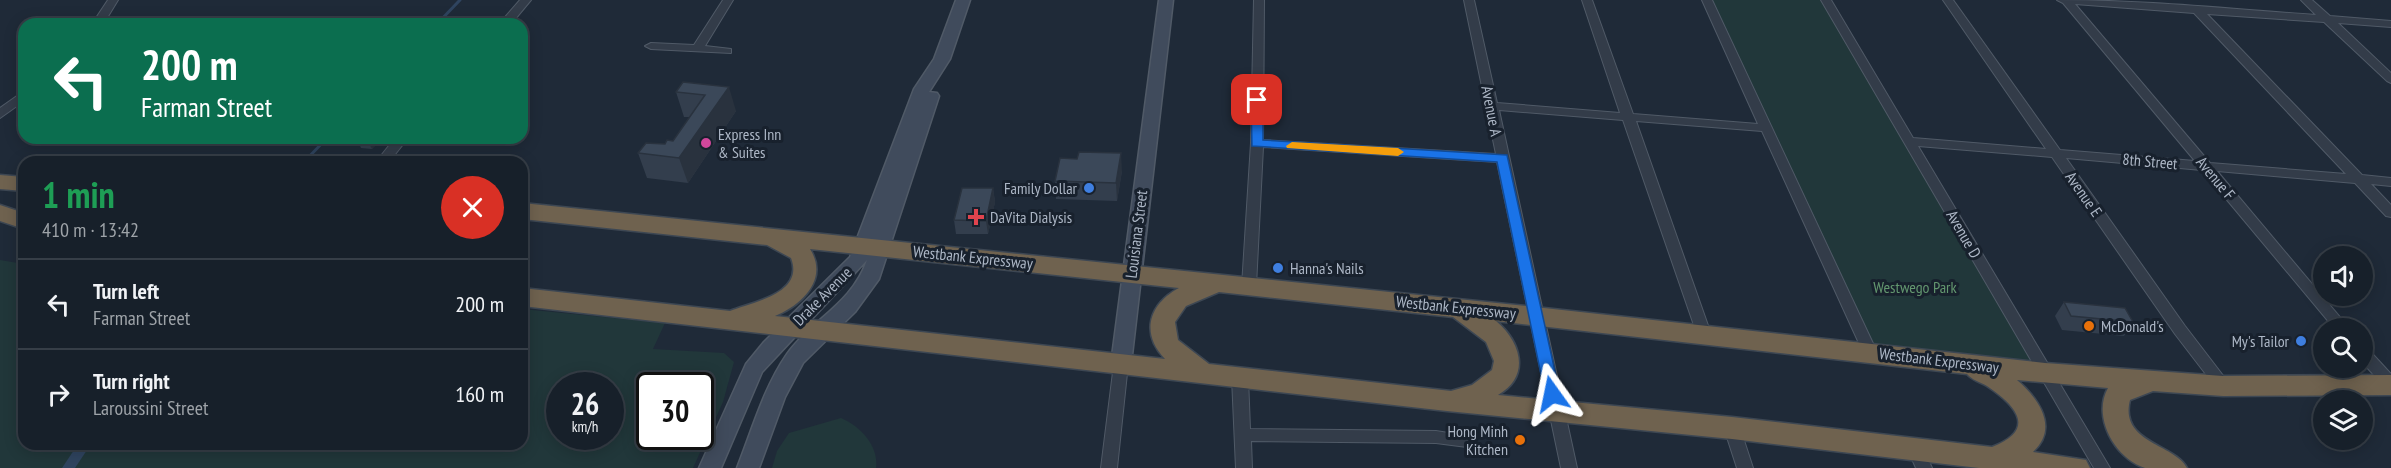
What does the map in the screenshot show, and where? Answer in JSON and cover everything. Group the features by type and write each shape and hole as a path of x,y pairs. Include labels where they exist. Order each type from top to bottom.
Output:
{"highway":[{"path":"0,182 18,184"},
{"name":"Westbank Expressway","path":"528,212 1237,284 2045,373 2223,386 2391,385"},
{"path":"0,213 18,219"},
{"path":"724,320 755,314 773,306 789,297 804,276 804,258 797,250 771,236"},
{"path":"1208,374 1179,360 1170,350 1164,340 1162,322 1169,307 1184,295 1237,284"},
{"path":"528,298 1447,401 1732,428 1920,459 1992,459 2076,468"},
{"path":"1447,401 1474,396 1501,380 1507,369 1508,359 1499,336 1489,327 1453,307"},
{"path":"1954,362 1983,372 2006,385 2017,394 2031,414 2032,436 2025,446 1992,459"},
{"path":"2150,382 2129,387 2118,394 2113,405 2113,414 2117,425 2131,442 2151,457 2173,468"}],"street":[{"path":"102,18 113,0"},
{"path":"510,18 526,0"},
{"path":"698,49 728,0"},
{"name":"Drake Avenue","path":"748,468 785,376 795,358 860,294 870,279 874,246 934,89 931,81 963,0"},
{"name":"Louisiana Street","path":"1109,468 1166,0"},
{"path":"1237,284 1257,143 1259,0"},
{"name":"Avenue A","path":"1469,0 1569,468"},
{"path":"1587,0 1630,117 1704,334"},
{"path":"1707,0 1870,352"},
{"name":"Avenue D","path":"1826,0 2102,468"},
{"name":"Avenue E","path":"1948,0 2180,330 2223,386"},
{"path":"2065,0 2391,24"},
{"name":"Avenue F","path":"2065,0 2334,318"},
{"path":"2188,0 2391,213"},
{"path":"2306,0 2391,79"},
{"path":"651,46 727,51"},
{"path":"0,114 18,100"},
{"path":"1491,106 1767,128"},
{"name":"8th Street","path":"1909,141 2391,182"},
{"path":"1257,143 1503,158"},
{"path":"387,156 397,144"},
{"name":"Drake Avenue","path":"710,468 753,369 790,327 874,246"},
{"path":"2373,365 2391,385"},
{"path":"1240,378 1244,468"},
{"path":"1732,428 1745,468"},
{"path":"1242,435 1436,437 1467,441"}],"green space":[{"name":"Westwego Park","path":"1707,0 1826,0 2045,373 1870,352"},
{"path":"0,260 18,263 18,450 528,450 528,310 665,323 653,349 724,353 734,362 723,402 714,422 714,372 636,372 636,450 701,450 693,468 0,468"},
{"path":"841,418 855,426 867,438 874,452 876,468 772,468 777,451 789,433"}],"water":[{"path":"74,450 87,450 75,468 62,468"}],"building":[{"path":"683,82 729,87 679,158 638,153 646,143 665,144 667,140 673,141 705,95 676,92"},
{"path":"1079,152 1121,153 1116,183 1055,181 1060,158 1077,159"},
{"path":"962,188 993,188 986,221 954,220"},
{"path":"2064,302 2125,308 2133,322 2071,316"}],"waterway":[{"path":"443,18 460,0"},
{"path":"310,156 321,144"}],"slow traffic":[{"path":"1292,146 1398,152"}],"place":[{"name":"Express Inn & Suites","path":"706,143"},
{"name":"Family Dollar","path":"1089,188"},
{"name":"DaVita Dialysis","path":"976,217"},
{"name":"Hanna's Nails","path":"1278,268"},
{"name":"McDonald's","path":"2089,326"},
{"name":"My's Tailor","path":"2301,341"},
{"name":"Hong Minh Kitchen","path":"1520,440"}],"route":[{"path":"1257,100 1257,143 1503,158 1552,394"}]}
